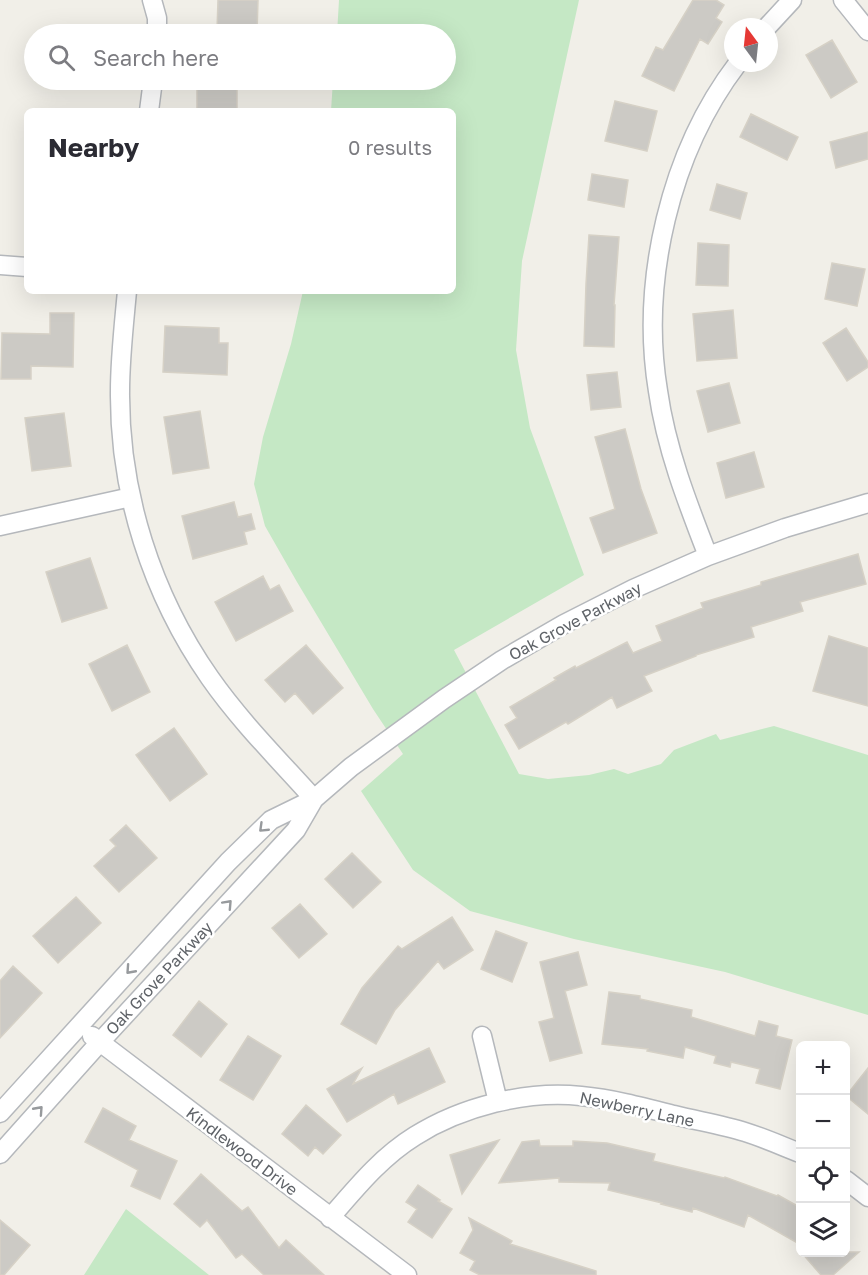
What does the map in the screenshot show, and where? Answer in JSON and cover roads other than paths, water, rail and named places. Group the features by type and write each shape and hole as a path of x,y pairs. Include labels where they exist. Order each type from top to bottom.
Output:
{"street":[{"path":"152,0 157,24"},
{"path":"775,18 792,0"},
{"path":"843,0 868,31"},
{"path":"708,556 678,472 664,423 657,389 653,323 661,240 675,185 707,111 731,72"},
{"path":"149,108 152,90"},
{"path":"0,265 24,267"},
{"path":"127,294 120,391 122,440 130,497 151,566 169,609 210,678 234,709 314,799"},
{"path":"0,526 130,497"},
{"name":"Oak Grove Parkway","path":"0,1113 228,862 271,820 314,799 351,767 413,721 502,660 564,624 633,589 708,556 785,528 868,503"},
{"name":"Oak Grove Parkway","path":"0,1154 296,830 314,799"},
{"name":"Kindlewood Drive","path":"80,1025 407,1275"},
{"path":"482,1036 498,1102"},
{"name":"Newberry Lane","path":"330,1218 385,1158 414,1137 440,1122 468,1111 498,1102 530,1097 579,1095 611,1100 744,1132 796,1152"},
{"path":"850,1183 868,1197"}]}
